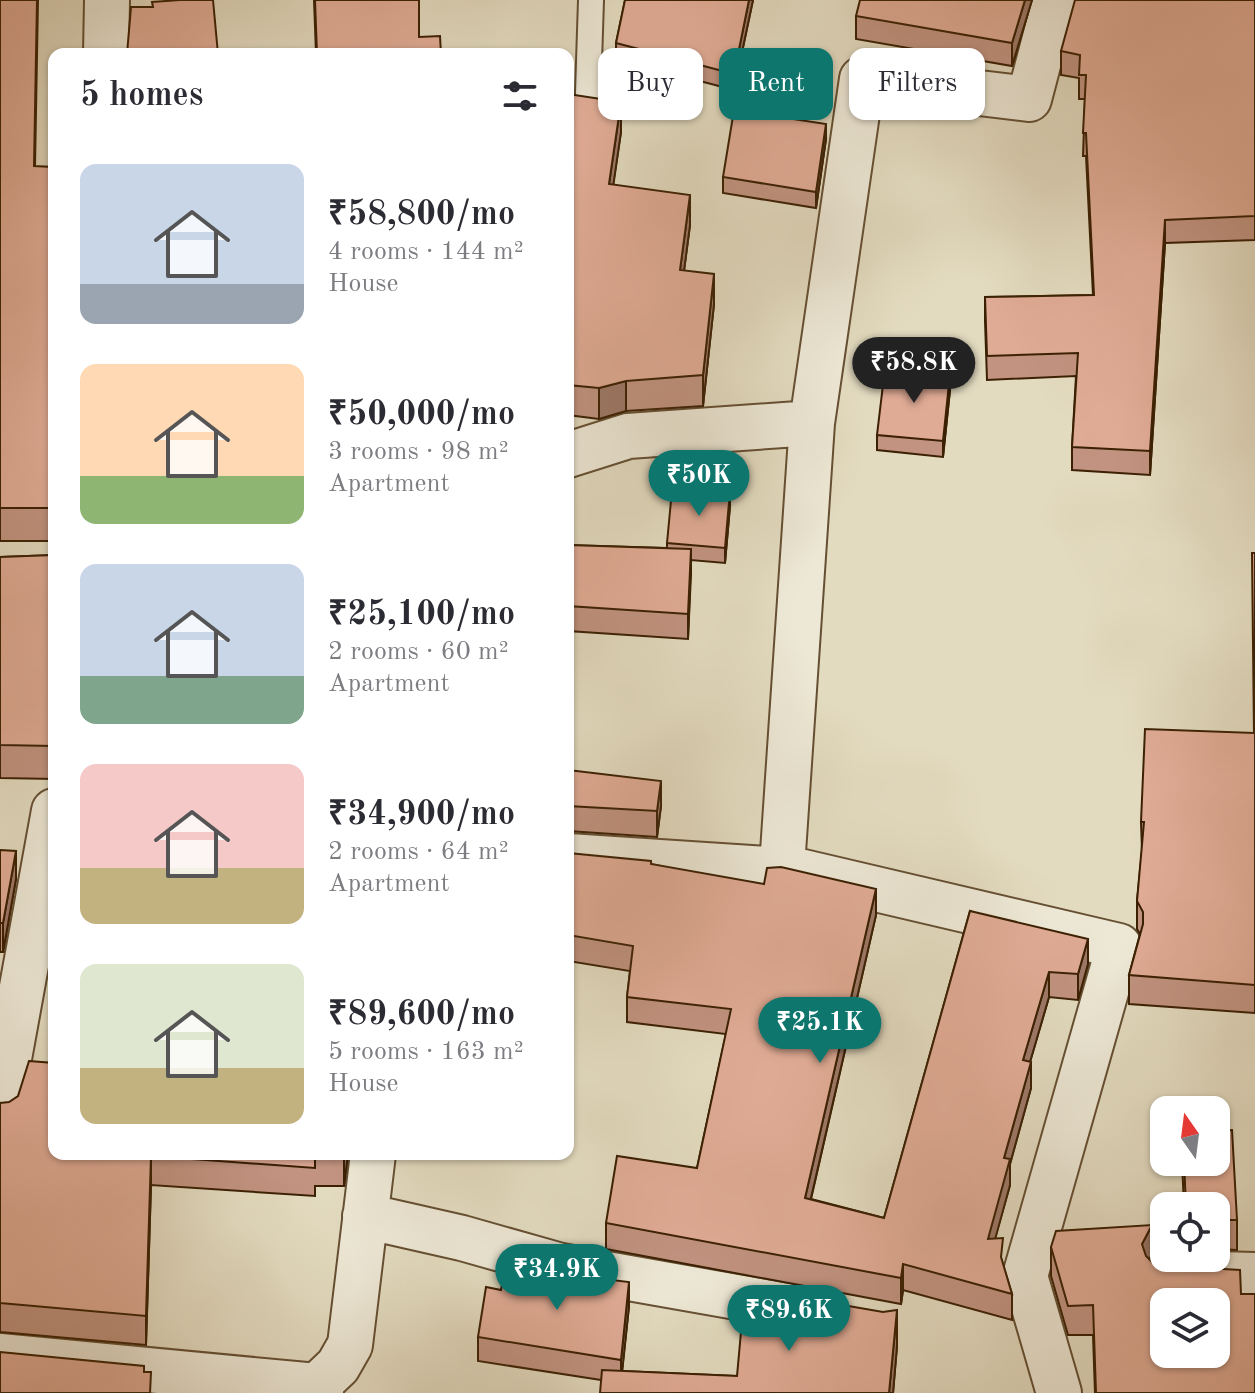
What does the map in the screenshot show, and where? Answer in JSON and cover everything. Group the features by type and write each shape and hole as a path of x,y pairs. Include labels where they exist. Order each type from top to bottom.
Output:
{"street":[{"path":"106,48 107,0"},
{"path":"782,867 812,423 862,79 1029,99 1055,0"},
{"path":"574,453 628,436 812,423"},
{"path":"0,1108 48,844"},
{"path":"574,856 769,869 782,867 1119,946 1025,1276 1059,1393"},
{"path":"0,1356 319,1390 350,1345 372,1160"},
{"path":"365,1216 462,1238 561,1266 841,1316"},
{"path":"1167,1273 1255,1275"}],"lane":[{"path":"588,93 591,0"}],"building":[{"path":"0,0 37,0 34,166 48,167 48,508 0,508"},
{"path":"213,0 217,48 128,48 131,7 153,7 152,2"},
{"path":"315,0 419,0 419,37 440,36 441,48 317,48"},
{"path":"625,0 749,0 739,48 719,48 719,70 703,66 703,48 635,48 616,43"},
{"path":"860,0 1025,0 1012,43 856,16"},
{"path":"1075,0 1255,0 1255,216 1165,220 1150,451 1072,447 1078,353 987,356 985,297 1094,295 1086,133 1083,133 1086,75 1079,75 1080,55 1061,51"},
{"path":"574,95 598,99 598,120 618,120 609,184 690,195 680,270 714,274 703,375 626,381 599,388 574,386"},
{"path":"732,120 800,120 826,124 816,192 723,177"},
{"path":"885,368 950,374 943,441 877,435"},
{"path":"672,490 730,491 725,548 667,543"},
{"path":"574,545 691,549 688,614 574,606"},
{"path":"1252,553 1255,553 1255,985 1129,975 1143,924 1143,912 1137,901 1144,822 1141,822 1145,729 1254,733"},
{"path":"48,555 48,746 0,745 0,557"},
{"path":"574,771 661,781 657,811 574,806"},
{"path":"0,850 16,851 3,923 0,923"},
{"path":"574,854 651,861 651,864 764,884 767,868 781,867 876,889 805,1198 884,1218 970,911 1088,939 1078,974 1049,972 1023,1060 1031,1062 1004,1158 1010,1159 988,1239 1003,1238 1001,1257 1012,1294 903,1264 901,1278 606,1223 617,1156 697,1168 731,1009 627,997 633,946 574,936"},
{"path":"29,1061 48,1063 48,1160 151,1160 146,1316 0,1303 0,1103 18,1096"},
{"path":"1230,1130 1237,1220 1230,1220 1230,1192 1185,1192 1185,1176 1230,1176"},
{"path":"206,1160 315,1160 315,1168"},
{"path":"1150,1225 1142,1244 1150,1260 1150,1272 1240,1270 1241,1294 1255,1294 1255,1393 1096,1393 1093,1305 1068,1306 1051,1247 1056,1231"},
{"path":"505,1267 629,1282 621,1360 478,1337 486,1287 501,1290"},
{"path":"745,1288 883,1312 897,1310 889,1393 600,1393 602,1370 737,1376"},
{"path":"0,1352 144,1366 144,1372 151,1372 150,1393 0,1393"}]}
